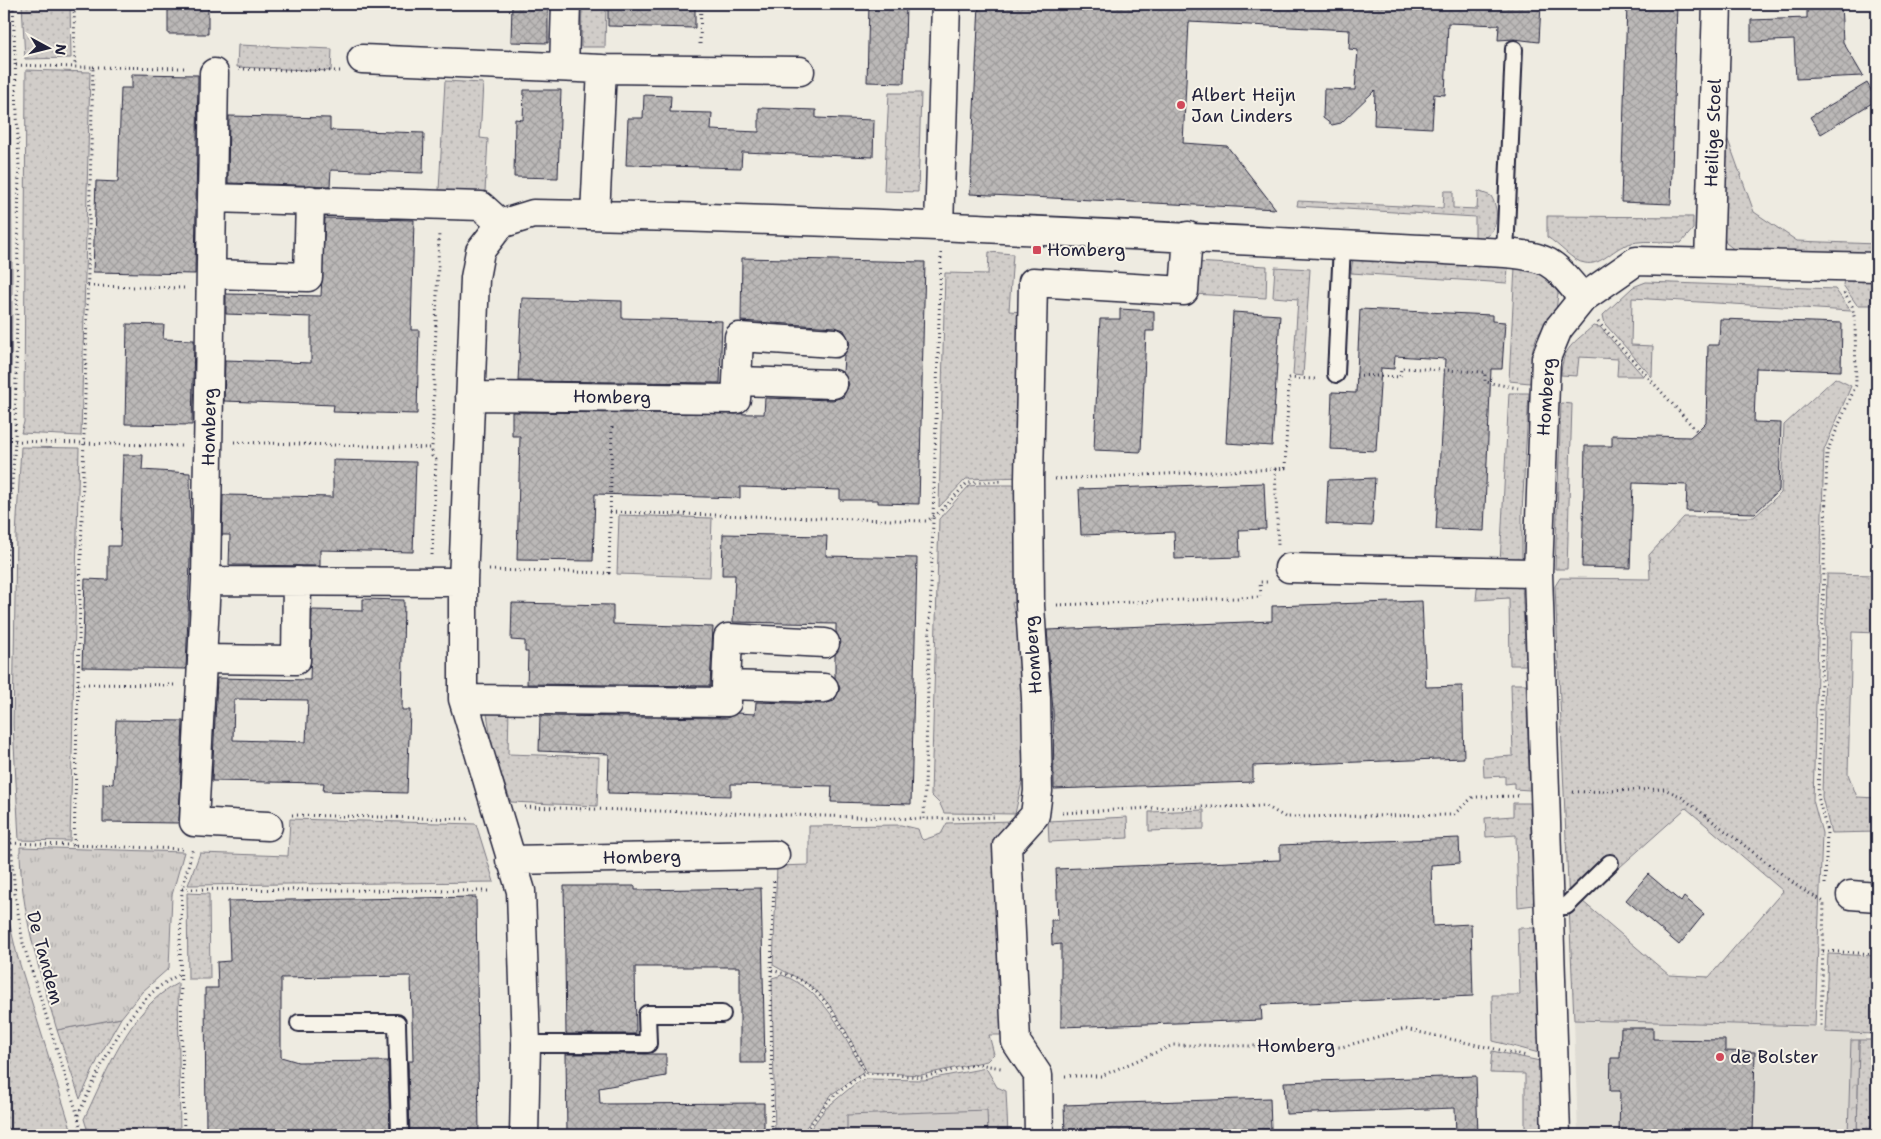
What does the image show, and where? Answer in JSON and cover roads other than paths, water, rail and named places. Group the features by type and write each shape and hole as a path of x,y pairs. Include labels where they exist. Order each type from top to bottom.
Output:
{"street":[{"path":"564,67 566,4"},
{"path":"939,226 946,4"},
{"name":"Heilige Stoel","path":"1709,263 1717,4"},
{"path":"362,60 602,69 800,71"},
{"path":"595,215 602,69"},
{"name":"Homberg","path":"214,73 206,581 194,822 268,826"},
{"path":"213,198 481,206 501,224"},
{"path":"212,281 308,277 310,200"},
{"path":"524,1135 526,1044 521,891 510,860 463,699 463,576 476,278 480,251 501,224 533,214 595,215 1188,236 1505,253 1532,256 1549,261 1583,298 1636,260 1877,267"},
{"name":"Homberg","path":"1039,1135 1038,1075 1016,1042 1007,846 1035,815 1038,791 1036,698 1030,606 1029,480 1033,282 1184,291 1188,236"},
{"name":"Homberg","path":"1556,1135 1538,574 1546,358 1558,329 1583,298"},
{"name":"Homberg","path":"470,396 736,399 739,338 834,343"},
{"path":"736,381 833,384"},
{"path":"1284,560 1538,574"},
{"path":"206,581 431,582 463,576"},
{"path":"202,659 296,660 297,581"},
{"path":"463,699 727,702 728,638 825,643"},
{"path":"726,685 824,688"},
{"name":"Homberg","path":"510,860 775,855"}],"lane":[{"path":"1505,253 1514,50"},
{"path":"1336,374 1342,245"},
{"path":"1549,907 1566,906 1610,863"},
{"path":"526,1044 648,1044 647,1014 722,1014"},
{"path":"299,1023 397,1023 400,1135"}],"place":[{"name":"Albert Heijn Jan Linders","path":"1181,105"},
{"name":"Homberg","path":"1037,250"},
{"name":"de Bolster","path":"1720,1057"}]}
